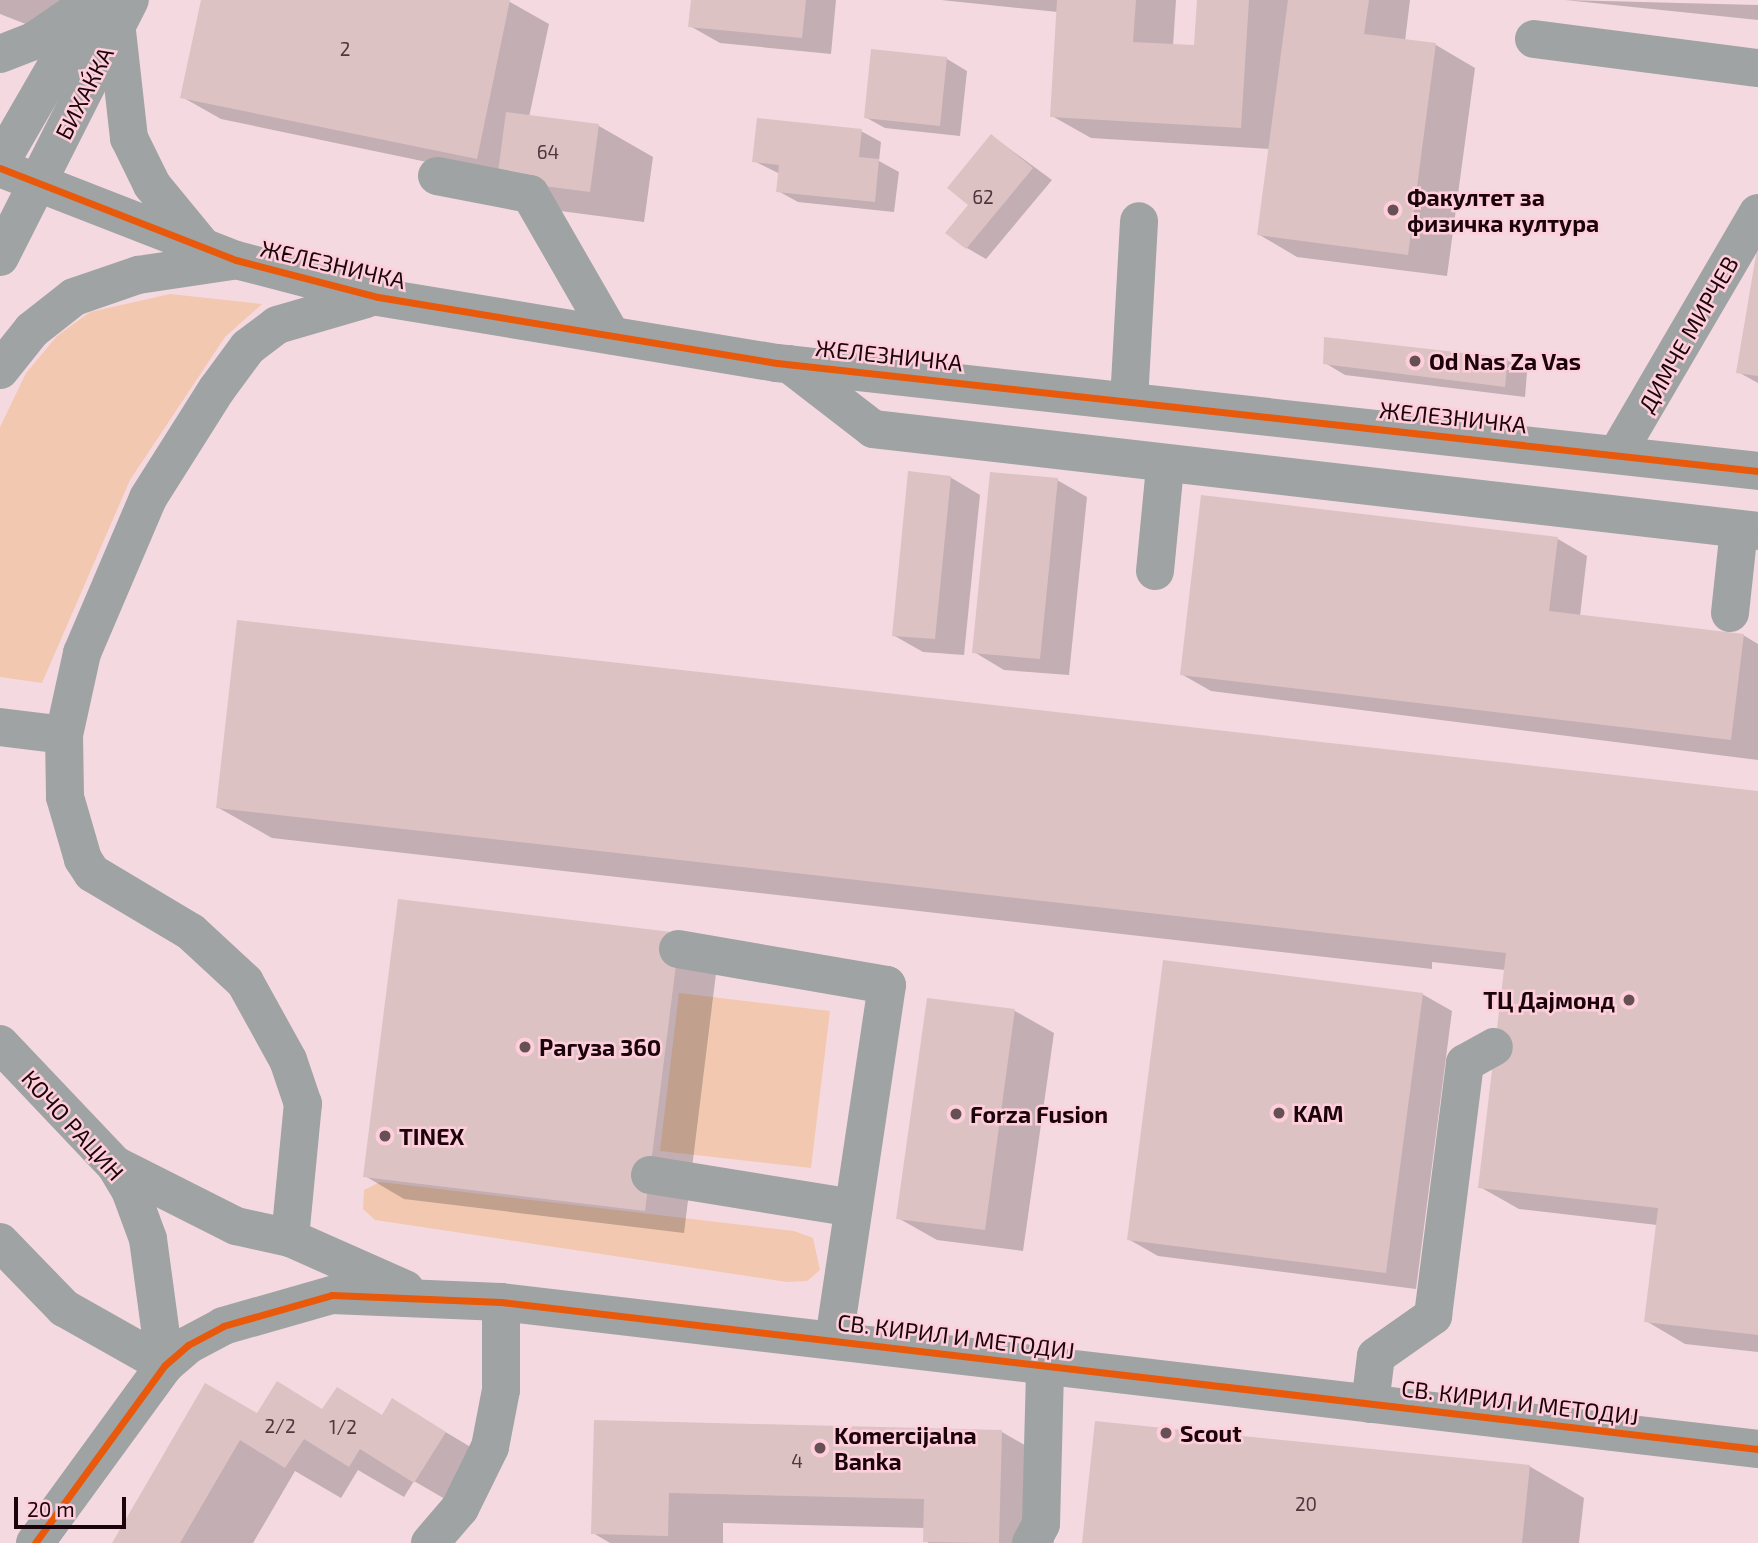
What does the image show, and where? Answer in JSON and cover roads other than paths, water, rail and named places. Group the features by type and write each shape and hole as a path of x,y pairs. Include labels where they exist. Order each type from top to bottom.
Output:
{"street":[{"path":"0,54 108,7 129,138 152,185 220,254"},
{"name":"БИХАЌКА","path":"0,165 108,7"},
{"name":"БИХАЌКА","path":"36,185 108,7"},
{"path":"1534,40 1758,68"},
{"name":"ЖЕЛЕЗНИЧКА","path":"0,165 36,185 220,254 378,297 789,364 1758,471"},
{"path":"437,176 530,194 611,335"},
{"path":"0,257 36,185"},
{"name":"ДИМЧЕ МИРЧЕВ","path":"1617,454 1758,213"},
{"path":"1129,401 1139,222"},
{"path":"0,370 32,330 74,297 138,275 220,254"},
{"path":"290,1238 303,1104 288,1060 245,982 191,932 92,873 83,859 65,797 64,735 82,653 148,498 217,389 248,347 277,325 378,297"},
{"path":"789,364 873,429 1165,467 1749,530 1730,613"},
{"path":"1155,571 1165,467"},
{"path":"0,727 64,735"},
{"path":"678,949 887,985 834,1340"},
{"name":"КОЧО РАЦИН","path":"0,1044 115,1165 148,1239 165,1365"},
{"path":"1370,1404 1376,1356 1433,1316 1465,1063 1494,1047"},
{"path":"115,1165 236,1226 290,1238 416,1294"},
{"path":"650,1175 853,1208"},
{"path":"0,1242 64,1308 165,1365 35,1543"},
{"name":"СВ. КИРИЛ И МЕТОДИЈ","path":"165,1365 223,1326 284,1307 332,1295 416,1294 834,1340 1758,1449"},
{"path":"430,1543 460,1508 490,1447 501,1390 501,1302"},
{"path":"1031,1543 1041,1524 1045,1367"}],"place":[{"name":"Факултет за физичка култура","path":"1393,210"},
{"name":"Od Nas Za Vas","path":"1415,361"},
{"name":"ТЦ Дајмонд","path":"1629,1000"},
{"name":"Рагуза 360","path":"525,1047"},
{"name":"KAM","path":"1279,1113"},
{"name":"Forza Fusion","path":"956,1114"},
{"name":"TINEX","path":"385,1136"},
{"name":"Scout","path":"1166,1433"},
{"name":"Komercijalna Banka","path":"820,1448"}]}
